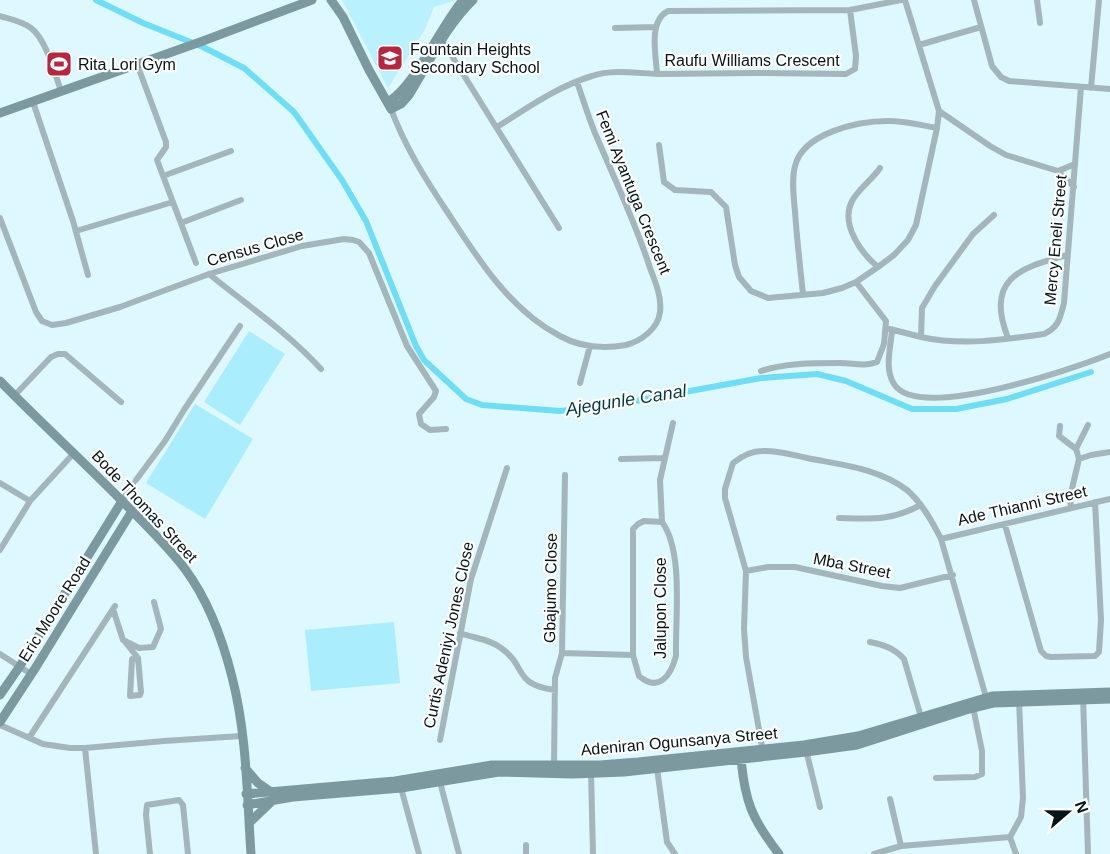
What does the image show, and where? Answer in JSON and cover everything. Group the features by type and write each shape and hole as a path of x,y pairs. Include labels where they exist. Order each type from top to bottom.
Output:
{"main road":[{"path":"0,113 213,38 312,0"},
{"path":"331,0 343,17 391,110"},
{"path":"391,110 463,0"},
{"path":"440,37 473,0"},
{"name":"Bode Thomas Street","path":"0,381 167,547 186,571 200,595 225,651 232,677 245,768 251,854"},
{"name":"Eric Moore Road","path":"0,695 122,501"},
{"name":"Eric Moore Road","path":"0,724 132,511"},
{"name":"Adeniran Ogunsanya Street","path":"591,769 638,762 857,745 972,705 986,697 1083,696 1110,692"},
{"name":"Adeniran Ogunsanya Street","path":"1083,696 1110,699"},
{"name":"Adeniran Ogunsanya Street","path":"805,748 972,705 1019,698"},
{"name":"Adeniran Ogunsanya Street","path":"370,787 401,788 499,772 657,768 741,759 763,752"},
{"path":"741,759 744,790 754,818 779,854"},
{"name":"Adeniran Ogunsanya Street","path":"246,794 272,796 370,787 492,765 554,769"},
{"path":"245,768 251,777 272,796 249,823"},
{"name":"Adeniran Ogunsanya Street","path":"248,805 272,796"}],"street":[{"path":"659,145 664,182 675,190 711,192 726,207 735,265 739,277 751,291 768,298 823,293 856,282 894,255 908,240 916,225 937,128 939,111 903,0"},
{"name":"Raufu Williams Crescent","path":"850,10 856,56 855,69 846,74 657,74 656,27 659,17 668,11 850,10 903,0"},
{"path":"974,0 992,66 1000,77 1009,81 1110,89"},
{"path":"1037,0 1040,23"},
{"path":"1092,88 1099,0"},
{"path":"0,16 30,27 39,36 62,91"},
{"path":"615,28 656,27"},
{"path":"919,45 981,27"},
{"path":"440,37 559,228"},
{"path":"137,64 166,142 166,147 157,160 196,263"},
{"path":"497,127 542,99 592,75 657,74"},
{"name":"Femi Ayantuga Crescent","path":"391,110 413,157 492,278 531,317 559,336 574,343 614,347 645,337 655,325 660,312 658,291 644,248 576,82"},
{"name":"Mercy Eneli Street","path":"889,329 921,337 960,341 1044,333 1052,330 1058,324 1064,303 1081,87"},
{"path":"33,102 76,231 88,275"},
{"path":"939,111 990,147 1058,171 1074,187"},
{"path":"803,294 793,191 795,166 804,149 811,142 833,132 875,121 907,122 937,128"},
{"path":"163,176 231,151"},
{"path":"1058,171 1075,164"},
{"path":"878,267 862,252 848,220 848,211 856,194 880,168"},
{"path":"181,222 241,200"},
{"path":"76,231 173,202"},
{"path":"921,337 922,308 935,286 973,234 994,215"},
{"name":"Census Close","path":"0,218 36,312 42,321 52,325 120,307 209,274 302,246 344,239 359,242 369,253 413,358 436,391 434,397 419,414 421,424 430,430 446,429"},
{"path":"1008,338 999,307 1007,284 1018,273 1029,267 1067,255"},
{"path":"209,274 278,327 321,369"},
{"path":"856,282 886,321 889,329 889,368 895,386 913,396 937,398 1014,385 1061,372 1110,354"},
{"path":"122,501 165,441 240,326"},
{"path":"877,362 889,329"},
{"path":"580,383 590,346"},
{"path":"14,396 51,357 65,354 121,402"},
{"path":"760,371 785,365 842,363 868,365 877,362 889,368"},
{"name":"Jalupon Close","path":"662,522 644,522 633,529 633,655 639,676 648,682 669,676 676,656 676,565 668,530 662,522 660,480 674,423"},
{"path":"1076,449 1088,425"},
{"path":"1060,426 1059,436 1076,449 1079,459 1070,497 1071,508"},
{"path":"763,752 746,657 744,629 746,572 729,514 725,489 733,463 748,453 777,452 868,470 888,478 905,489 921,505 941,539 986,697"},
{"path":"1079,459 1091,454 1110,452"},
{"path":"0,550 30,501 74,453"},
{"path":"621,459 664,458"},
{"name":"Curtis Adeniyi Jones Close","path":"440,740 471,579 507,468"},
{"name":"Gbajumo Close","path":"554,769 555,690 557,666 562,653 565,475"},
{"path":"0,483 30,501"},
{"name":"Ade Thianni Street","path":"941,539 1110,499"},
{"path":"1005,525 1041,651 1051,657 1095,656 1099,652 1101,632 1095,502"},
{"path":"839,518 888,518 921,505"},
{"name":"Mba Street","path":"746,572 776,567 795,567 900,588 953,575"},
{"path":"123,640 139,648 153,647 161,629 154,602"},
{"path":"29,738 114,608 123,640 138,658 141,692 140,695 130,696 132,659 138,658"},
{"path":"460,633 500,646 512,658 526,681 540,688 555,690"},
{"path":"870,642 886,646 904,658 921,717"},
{"name":"Jalupon Close","path":"562,653 633,655"},
{"path":"0,654 31,674"},
{"path":"1083,696 1088,854"},
{"path":"1016,854 1010,837 1021,817 1023,798 1019,698"},
{"path":"936,778 975,777 982,774 984,764 972,705"},
{"path":"0,724 54,747 86,748 241,736"},
{"path":"86,748 96,854"},
{"path":"805,748 820,807"},
{"path":"657,768 666,842 675,854"},
{"path":"591,769 593,854"},
{"path":"440,782 459,854"},
{"path":"401,788 419,854"},
{"path":"890,799 901,846"},
{"path":"150,854 147,805 179,800 183,805 188,854"},
{"path":"874,854 901,846 1010,837"},
{"path":"526,845 526,854"}],"shaded area":[{"name":"Fountain Heights Secondary School","path":"342,0 456,0 434,7 425,29 388,88"},
{"path":"249,331 285,354 240,425 204,402"},
{"path":"195,404 253,439 205,519 146,483"},
{"path":"394,622 400,683 311,691 305,630"}],"waterway":[{"name":"Ajegunle Canal","path":"96,0 143,23 203,47 244,68 294,112 342,180 366,221 416,346 424,360 466,399 482,405 560,411 608,406 761,378 817,374 846,381 912,409 956,409 1007,399 1091,372"}],"place":[{"name":"Fountain Heights Secondary School","path":"390,58"},
{"name":"Rita Lori Gym","path":"59,64"}]}
